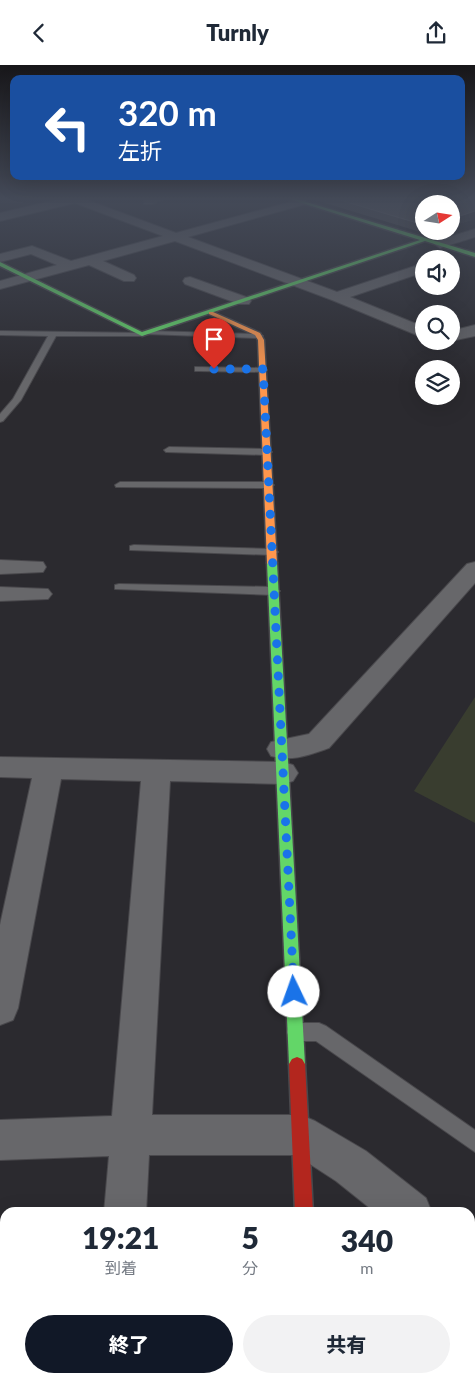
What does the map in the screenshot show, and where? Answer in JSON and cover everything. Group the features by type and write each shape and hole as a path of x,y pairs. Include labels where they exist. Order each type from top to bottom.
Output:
{"street":[{"path":"55,260 68,265"},
{"path":"0,285 90,260"},
{"path":"93,260 129,278"},
{"path":"236,260 337,297 415,329"},
{"path":"0,265 146,334 365,260"},
{"path":"354,263 393,277"},
{"path":"337,297 415,270"},
{"path":"190,281 244,301"},
{"path":"211,313 259,336 263,369 304,1207"},
{"path":"460,335 475,330"},
{"path":"0,567 35,567"},
{"path":"0,767 156,770 282,761 300,748 319,741 475,569"},
{"path":"0,594 40,594"},
{"path":"0,1008 49,768"},
{"path":"126,1207 156,770"},
{"path":"0,1140 132,1135 301,1135 351,1166 403,1207"}],"lane":[{"path":"0,333 259,336"},
{"path":"0,419 17,400 53,334"},
{"path":"198,369 263,369"},
{"path":"169,451 267,451"},
{"path":"120,485 268,485"},
{"path":"134,548 272,552"},
{"path":"119,587 274,591"},
{"path":"295,1032 319,1032 475,1142"}],"green space":[{"path":"475,697 475,823 414,791"}],"traffic: fast":[{"path":"0,264 142,334 365,260"},
{"path":"272,563 297,1064"}],"traffic: slow":[{"path":"211,313 258,334 261,340 272,563"}],"traffic: jam":[{"path":"297,1064 304,1207"}],"route":[{"path":"214,369 263,369 294,992"}]}
